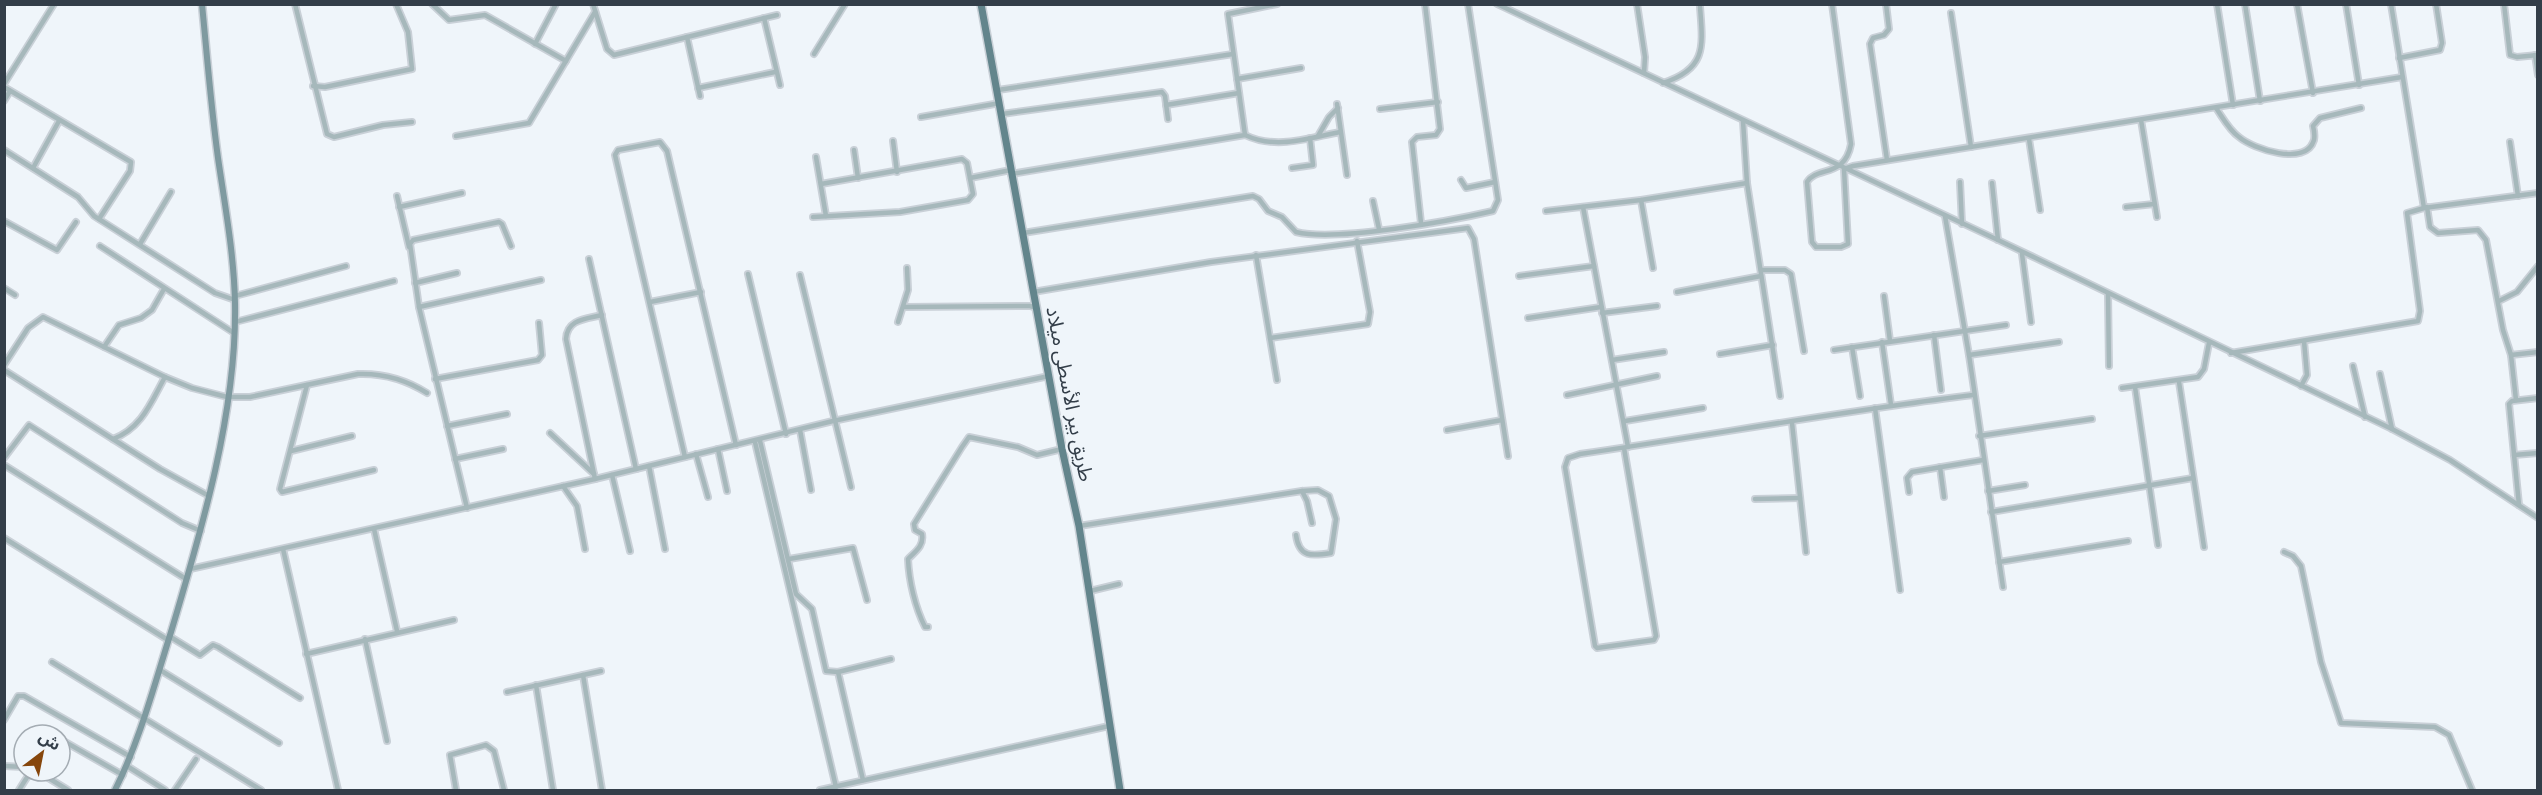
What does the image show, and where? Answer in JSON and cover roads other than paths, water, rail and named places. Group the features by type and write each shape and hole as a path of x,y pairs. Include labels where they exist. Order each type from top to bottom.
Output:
{"main road":[{"path":"115,790 131,757 145,718 201,531 227,398 235,322 235,298 229,227 210,92 202,4"},
{"name":"طريق بير الأسطى ميلاد","path":"981,4 1062,449 1079,526 1120,790"}],"street":[{"path":"54,4 4,86 131,162 130,171 99,219"},
{"path":"295,4 325,131 332,136 412,122"},
{"path":"314,86 325,87 412,69 408,33 396,4"},
{"path":"432,4 449,20 484,15 566,61"},
{"path":"535,44 556,4"},
{"path":"593,4 607,49 614,55 777,15"},
{"path":"814,54 845,4"},
{"path":"1245,135 1227,17 1230,12 1277,4"},
{"path":"1421,223 1412,142 1417,137 1439,133 1438,102 1425,4"},
{"path":"1023,233 1253,196 1259,199 1268,211 1282,217 1299,233 1335,234 1493,211 1498,204 1468,4"},
{"path":"1497,4 2392,429 2450,460 2536,516"},
{"path":"1637,4 1645,57 1644,73"},
{"path":"1832,4 1851,144 1842,168 1848,244 1841,247 1816,247 1812,242 1808,182 1811,177 1842,168 2402,77"},
{"path":"1886,4 1889,29 1884,35 1874,38 1870,44 1887,160"},
{"path":"2217,4 2233,105"},
{"path":"2245,4 2260,101"},
{"path":"2297,4 2313,93"},
{"path":"2346,4 2359,85"},
{"path":"2391,4 2430,226 2438,233 2472,230 2483,234 2511,356 2516,400"},
{"path":"2399,58 2440,50 2442,43 2436,4"},
{"path":"2504,4 2510,55 2517,57 2536,55 2538,75"},
{"path":"1664,82 1689,71 1700,56 1702,37 1700,7"},
{"path":"456,136 529,123 595,12"},
{"path":"1952,13 1971,147"},
{"path":"764,18 775,72 780,85"},
{"path":"687,38 700,96"},
{"path":"998,90 1233,54"},
{"path":"1237,79 1301,68"},
{"path":"698,88 775,72"},
{"path":"4,101 10,91"},
{"path":"1002,114 1157,92 1164,94 1168,119"},
{"path":"1166,105 1239,93"},
{"path":"1380,109 1438,102"},
{"path":"921,117 1000,103"},
{"path":"1318,136 1337,106 1347,175"},
{"path":"2216,108 2238,137 2269,152 2285,154 2301,151 2312,144 2313,126 2320,118 2361,108"},
{"path":"2141,120 2157,217"},
{"path":"33,168 59,121"},
{"path":"1743,121 1747,183 1780,396"},
{"path":"970,178 1245,135 1268,144 1340,132"},
{"path":"1292,168 1313,165 1310,138"},
{"path":"2030,139 2040,210"},
{"path":"893,141 897,172"},
{"path":"685,457 615,155 618,150 660,142 667,151 736,445"},
{"path":"2510,142 2518,196"},
{"path":"4,150 78,197 99,219 215,293 235,298 346,266"},
{"path":"854,150 858,178"},
{"path":"816,157 826,216"},
{"path":"813,217 900,212 968,200 973,194 966,161 962,159 821,184"},
{"path":"1461,180 1466,188 1495,182"},
{"path":"1960,182 1962,224"},
{"path":"1546,211 1641,200 1747,183"},
{"path":"1992,183 1998,240"},
{"path":"140,244 171,192"},
{"path":"2231,353 2418,321 2420,311 2406,214 2426,207 2538,192"},
{"path":"399,207 462,193"},
{"path":"396,196 435,379 467,508"},
{"path":"1641,200 1653,268"},
{"path":"1373,201 1379,229"},
{"path":"2126,207 2154,204"},
{"path":"1583,207 1625,421 1626,447 1656,636 1654,640 1598,648 1595,646 1564,463 1571,456 1626,447 1792,423 1892,405 1973,395"},
{"path":"1945,216 1969,355 1979,436 2003,587"},
{"path":"4,221 57,250 76,222"},
{"path":"409,249 413,240 493,222 502,224 511,246"},
{"path":"1033,292 1256,255 1462,227 1471,230 1508,456"},
{"path":"1270,338 1368,324 1370,312 1357,242"},
{"path":"100,246 234,333"},
{"path":"2022,254 2031,322"},
{"path":"1256,255 1277,381"},
{"path":"589,259 636,469"},
{"path":"1519,276 1594,266"},
{"path":"2499,301 2517,292 2538,266"},
{"path":"898,322 905,307 909,284 907,268"},
{"path":"1677,292 1761,273 1785,270 1791,274 1804,351"},
{"path":"415,283 457,273"},
{"path":"748,274 786,434"},
{"path":"800,275 833,421 851,487"},
{"path":"419,307 541,280"},
{"path":"235,322 394,282"},
{"path":"4,288 15,295"},
{"path":"104,347 120,325 141,318 152,310 164,289"},
{"path":"650,302 701,292"},
{"path":"2108,294 2109,366"},
{"path":"1884,296 1890,341"},
{"path":"905,307 1030,306 1037,308"},
{"path":"1528,318 1657,306"},
{"path":"594,477 567,332 573,322 602,315"},
{"path":"4,365 28,328 43,317 192,388 227,398 250,397 371,374 401,379 427,393"},
{"path":"435,379 538,360 542,355 539,323"},
{"path":"1834,350 2006,325"},
{"path":"1934,335 1941,390"},
{"path":"2301,386 2307,375 2304,341"},
{"path":"1882,342 1892,405"},
{"path":"1969,355 2059,342"},
{"path":"2122,388 2179,382 2201,375 2209,343"},
{"path":"1720,354 1773,345"},
{"path":"1851,347 1860,396"},
{"path":"1612,360 1664,352"},
{"path":"2511,356 2538,352"},
{"path":"2353,366 2365,417"},
{"path":"4,370 209,496"},
{"path":"2380,374 2392,429"},
{"path":"113,439 125,434 140,421 165,376"},
{"path":"190,569 467,508 594,477 612,475 833,421 1049,376"},
{"path":"1567,395 1657,376"},
{"path":"2179,382 2204,547"},
{"path":"307,385 280,489 283,493 374,470"},
{"path":"2135,387 2158,545"},
{"path":"2519,505 2509,404 2516,400 2538,398"},
{"path":"1625,421 1703,408"},
{"path":"1875,408 1900,590"},
{"path":"447,426 507,414"},
{"path":"1979,436 2092,419"},
{"path":"1447,430 1502,420"},
{"path":"1792,423 1806,552"},
{"path":"4,458 30,425 182,523 201,531"},
{"path":"800,430 811,490"},
{"path":"550,433 594,477"},
{"path":"291,451 352,436"},
{"path":"928,627 925,627 921,619 909,577 908,559 921,546 923,539 922,534 915,530 914,524 969,437 1018,447 1038,455 1062,449"},
{"path":"758,441 796,594 812,609 826,671 838,672 891,659"},
{"path":"758,441 832,788"},
{"path":"455,459 503,449"},
{"path":"718,449 727,491"},
{"path":"2514,455 2538,453"},
{"path":"696,454 708,497"},
{"path":"1909,492 1909,474 1983,460"},
{"path":"4,465 186,579"},
{"path":"649,466 665,549"},
{"path":"1940,467 1944,497"},
{"path":"612,475 630,551"},
{"path":"1991,512 2193,478"},
{"path":"1988,491 2025,485"},
{"path":"563,486 577,506 585,549"},
{"path":"1079,526 1320,490 1331,498 1336,528 1331,553 1312,556 1304,554 1299,548 1296,535"},
{"path":"1302,491 1312,523"},
{"path":"1755,499 1800,498"},
{"path":"374,529 397,631"},
{"path":"4,538 200,655 213,645 218,647 300,698"},
{"path":"1999,562 2128,541"},
{"path":"789,559 853,548 867,600"},
{"path":"283,549 338,790"},
{"path":"2284,552 2293,556 2301,566 2321,662 2341,723 2435,727 2449,735 2472,790"},
{"path":"1090,591 1119,584"},
{"path":"306,654 397,631 404,632 454,620"},
{"path":"365,639 387,741"},
{"path":"52,662 261,790"},
{"path":"160,670 279,743"},
{"path":"507,692 601,671"},
{"path":"838,672 863,780"},
{"path":"583,675 602,790"},
{"path":"536,685 553,790"},
{"path":"4,720 18,696 24,696 131,757"},
{"path":"820,790 1109,726"},
{"path":"456,790 450,755 486,745 494,751 504,790"},
{"path":"72,746 123,775"},
{"path":"175,790 196,759"},
{"path":"127,766 165,790"}]}
